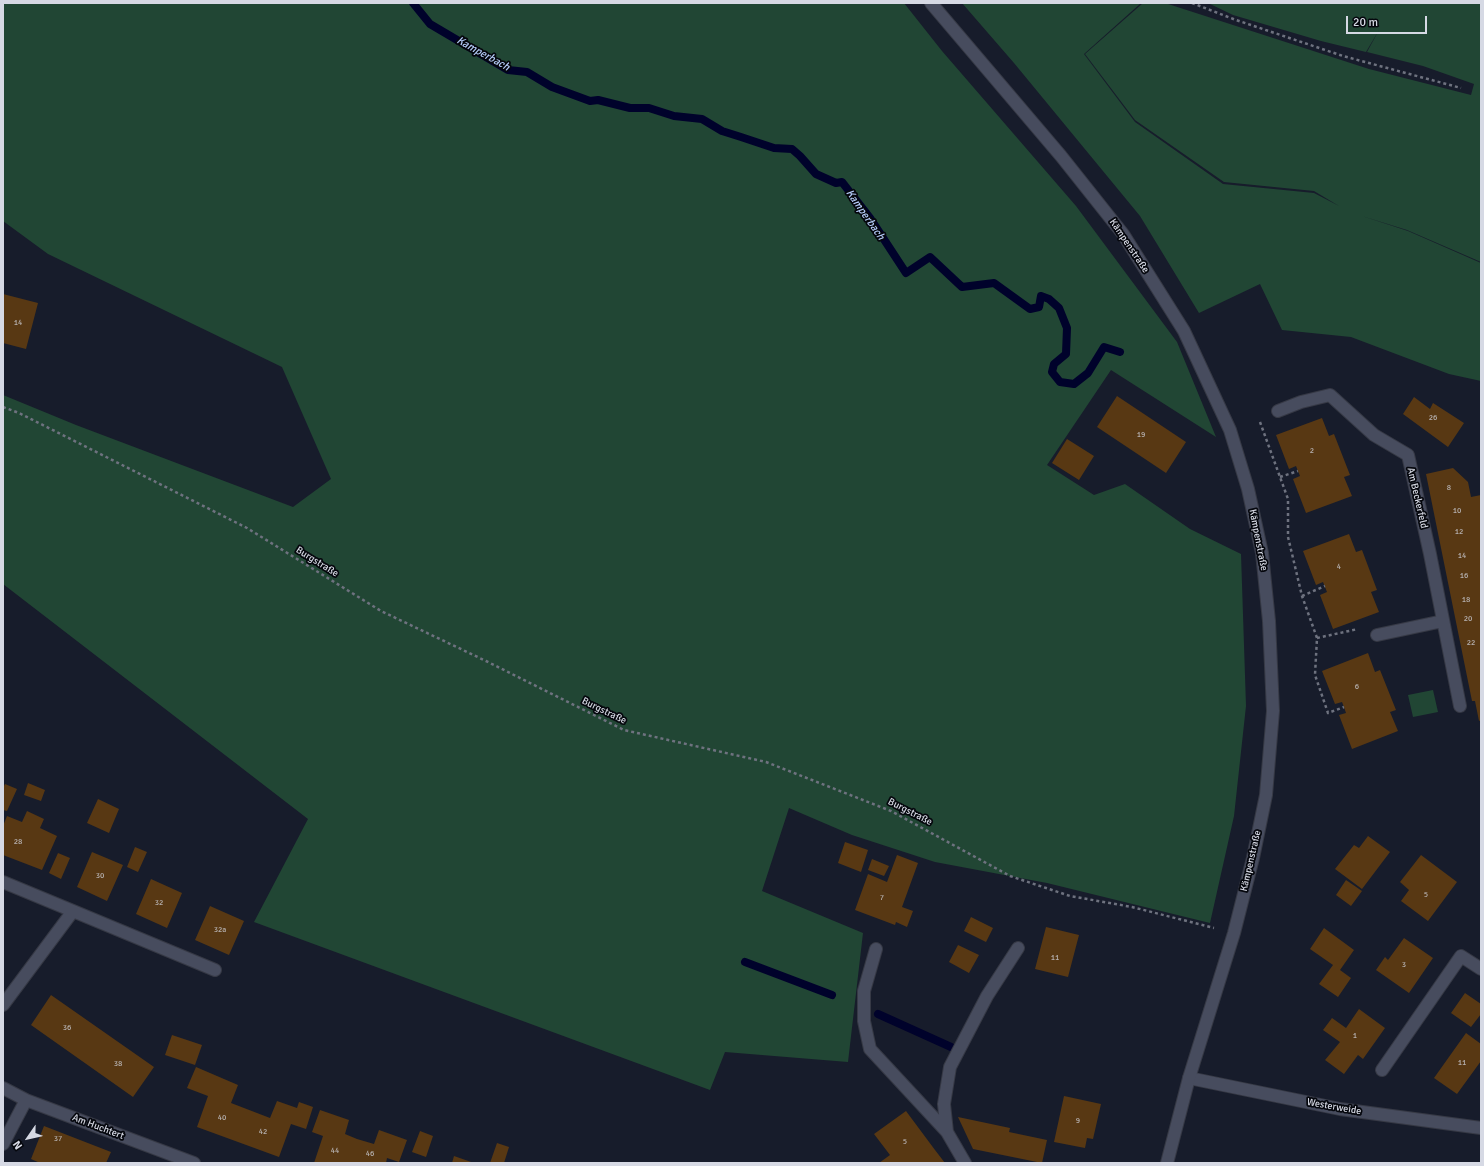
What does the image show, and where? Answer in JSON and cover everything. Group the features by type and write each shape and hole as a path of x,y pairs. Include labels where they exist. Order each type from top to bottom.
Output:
{"street":[{"name":"Kämpenstraße","path":"931,3 1061,156 1123,234 1184,331 1230,430 1248,489 1262,553 1269,621 1273,711 1266,795 1253,858 1234,933 1189,1078 1167,1163"},
{"name":"Am Beckerfeld","path":"1278,411 1301,402 1330,395 1374,435 1408,455 1460,706"},
{"path":"1377,635 1443,621"},
{"path":"3,882 215,970"},
{"path":"3,1005 73,911"},
{"path":"947,1132 944,1104 950,1067 987,996 1018,948"},
{"path":"876,949 864,991 864,1020 870,1049 947,1132 965,1163"},
{"path":"1382,1070 1461,956 1481,969"},
{"name":"Westerweide","path":"1189,1078 1340,1109 1481,1128"},
{"name":"Am Huchtert","path":"3,1088 26,1100 194,1163"},
{"path":"3,1144 26,1100"}],"path":[{"path":"1192,3 1236,20 1343,56 1461,88"},
{"name":"Burgstraße","path":"3,407 19,413 247,528 381,611 486,661 624,730 766,762 891,810 1010,876 1070,896 1132,907 1234,933"},
{"path":"1258,418 1288,499 1288,537 1302,596 1317,638 1315,675 1328,713 1344,707"},
{"path":"1280,476 1298,471"},
{"path":"1302,596 1325,586"},
{"path":"1317,638 1374,625 1377,635"}],"green space":[{"path":"3,3 904,3 942,51 1076,206 1177,342 1216,437 1111,370 1047,465 1094,495 1125,484 1190,529 1241,554 1246,706 1234,816 1210,923 1047,883 935,862 852,835 789,808 762,891 863,933 848,1062 725,1052 710,1090 254,922 308,819 3,584 3,395 76,425 293,507 331,479 282,367 48,254 3,221"},
{"path":"962,3 1141,3 1084,54 1135,122 1223,184 1314,193 1339,206 1314,191 1224,182 1135,120 1085,54 1143,3 1165,3 1369,69 1471,95 1474,84 1423,66 1367,52 1379,30 1366,52 1321,41 1233,15 1208,3 1481,3 1481,262 1407,230 1362,216 1408,231 1481,263 1481,381 1449,374 1351,337 1282,330 1260,284 1199,313 1140,216 1014,63"},
{"path":"1433,690 1438,712 1413,717 1408,695"}],"building":[{"path":"3,294 38,303 26,349 3,343"},
{"path":"1117,396 1186,442 1166,473 1097,427"},
{"path":"1414,397 1430,409 1433,403 1464,423 1448,447 1403,414"},
{"path":"1322,418 1329,436 1334,434 1350,475 1344,477 1352,496 1306,513 1293,479 1300,476 1296,466 1289,469 1276,435"},
{"path":"1067,439 1094,456 1079,480 1052,463"},
{"path":"1453,468 1468,482 1471,497 1481,495 1481,720 1479,721 1475,701 1472,701 1426,474"},
{"path":"1349,534 1356,552 1362,550 1377,590 1371,592 1379,612 1333,629 1320,595 1327,592 1323,582 1316,585 1303,551"},
{"path":"1368,653 1375,672 1380,670 1396,710 1390,712 1398,731 1352,749 1339,715 1346,713 1344,707 1342,702 1335,704 1322,671"},
{"path":"28,783 45,790 41,801 24,795"},
{"path":"5,784 17,789 7,811 3,810 3,788"},
{"path":"98,799 119,809 109,833 87,823"},
{"path":"27,811 44,819 40,828 57,836 42,870 3,855 3,826 7,816 22,822"},
{"path":"1368,836 1390,852 1362,889 1335,869 1354,845 1359,848"},
{"path":"845,842 868,850 861,872 838,863"},
{"path":"135,847 147,852 138,872 127,867"},
{"path":"92,852 123,865 107,901 77,887"},
{"path":"58,853 70,858 61,879 49,873"},
{"path":"897,855 918,863 902,907 913,911 907,927 896,922 895,925 855,910 868,874 887,882"},
{"path":"1421,855 1457,882 1428,921 1401,901 1409,890 1400,882"},
{"path":"872,859 889,866 884,876 868,870"},
{"path":"151,879 182,893 167,928 136,914"},
{"path":"1346,880 1362,891 1351,906 1336,895"},
{"path":"210,906 244,921 229,955 195,940"},
{"path":"971,917 993,928 986,942 964,931"},
{"path":"1046,927 1079,935 1068,977 1035,969"},
{"path":"1324,928 1354,950 1340,970 1351,978 1338,997 1319,984 1333,965 1310,949"},
{"path":"1404,938 1433,958 1409,993 1376,970 1385,957 1388,960"},
{"path":"958,945 979,955 969,973 949,962"},
{"path":"1465,993 1481,1004 1481,1014 1471,1027 1451,1013"},
{"path":"51,995 154,1067 133,1097 31,1025"},
{"path":"1359,1009 1385,1028 1363,1059 1358,1055 1344,1074 1325,1060 1340,1042 1323,1030 1332,1018 1346,1028"},
{"path":"1466,1033 1481,1044 1481,1061 1457,1094 1434,1078"},
{"path":"172,1035 202,1045 195,1065 165,1055"},
{"path":"196,1067 238,1085 231,1103 270,1118 277,1101 297,1108 299,1102 313,1107 306,1129 291,1124 279,1157 197,1127 208,1096 187,1088"},
{"path":"1064,1096 1101,1104 1093,1139 1087,1138 1085,1148 1054,1142"},
{"path":"320,1110 349,1120 345,1134 357,1139 374,1144 379,1130 407,1140 399,1162 387,1158 386,1163 314,1163 323,1136 312,1132"},
{"path":"906,1111 945,1163 879,1163 890,1155 874,1134"},
{"path":"958,1117 1010,1128 1009,1132 1047,1140 1042,1163 973,1149"},
{"path":"44,1126 111,1152 106,1163 40,1163 31,1159"},
{"path":"420,1131 433,1136 426,1157 412,1152"},
{"path":"497,1143 509,1147 504,1163 490,1163"},
{"path":"454,1156 474,1163 452,1163"}],"waterway":[{"name":"Kamperbach","path":"413,3 430,24 508,70 527,72 552,87 590,101 598,100 630,108 649,108 674,116 702,119 722,131 774,148 792,149 816,174 836,183 842,182 870,218 906,273 930,257 962,287 994,283 1030,309 1039,307 1041,296 1049,299 1059,308 1067,328 1066,354 1054,364 1052,372 1060,382 1074,384 1088,373 1104,347 1120,352"},
{"path":"745,962 832,995"},
{"path":"878,1014 951,1047"}]}
